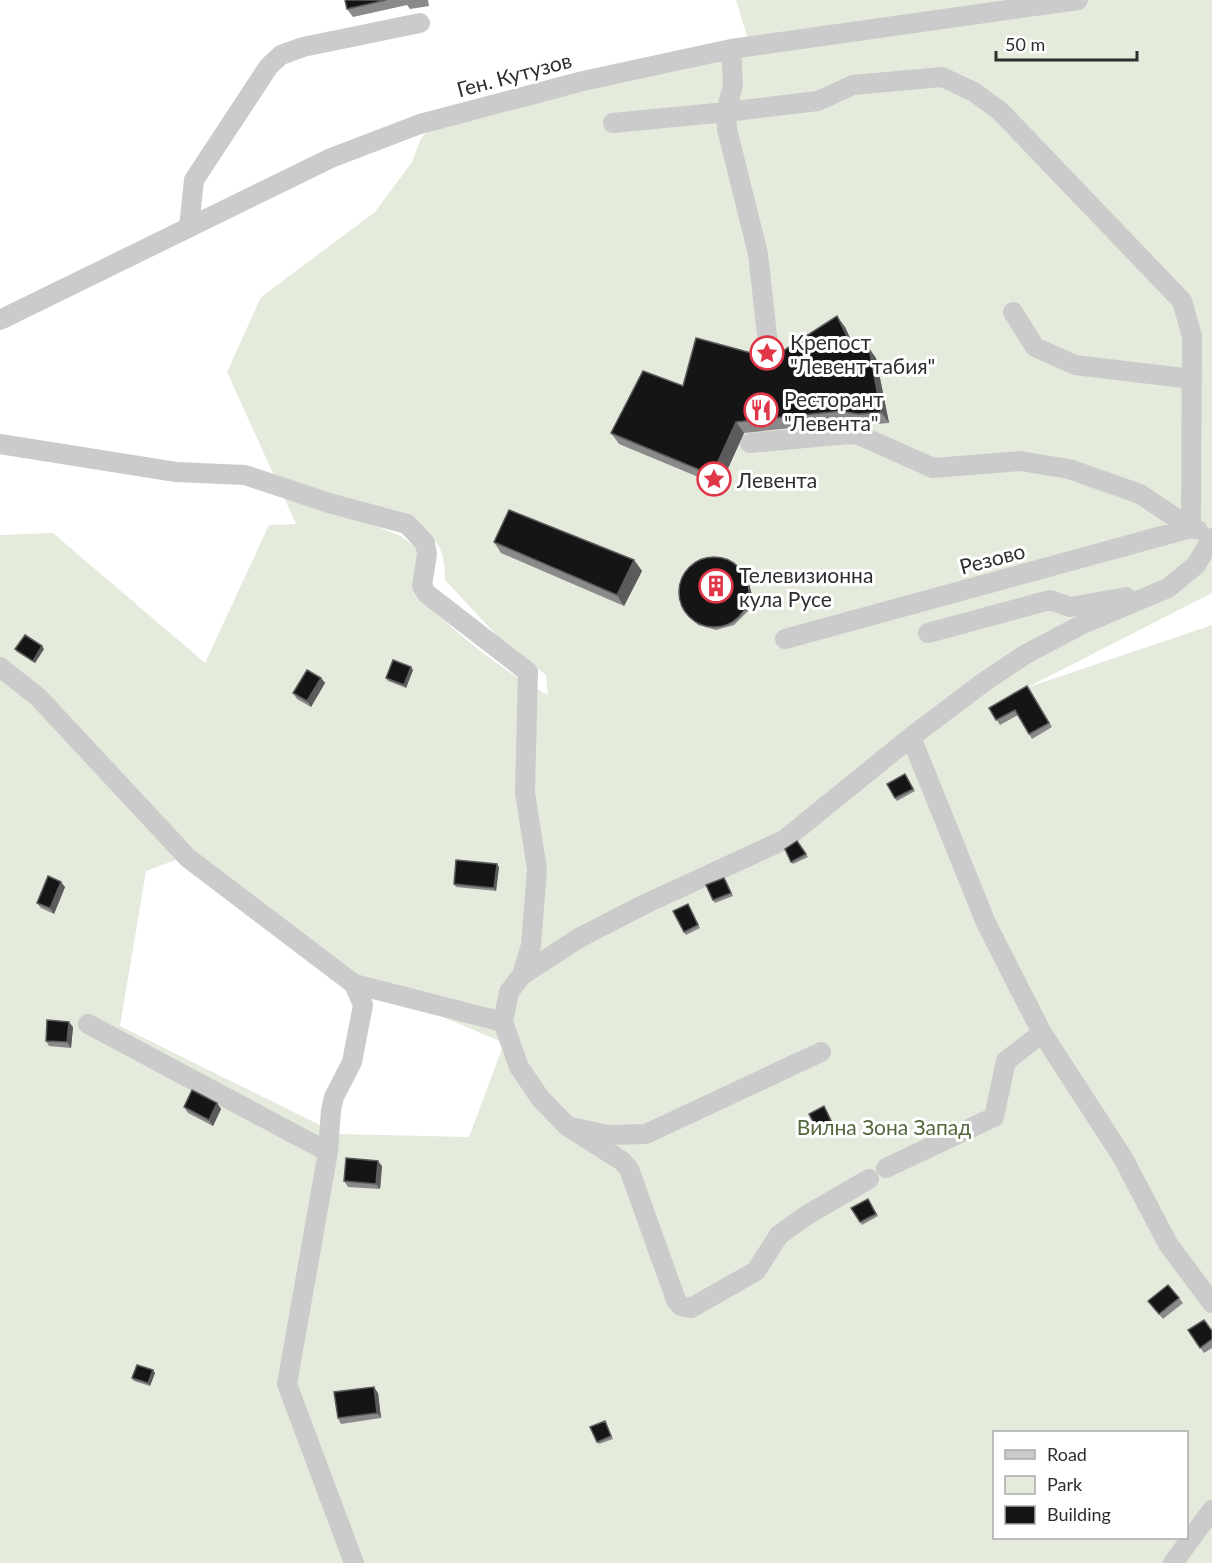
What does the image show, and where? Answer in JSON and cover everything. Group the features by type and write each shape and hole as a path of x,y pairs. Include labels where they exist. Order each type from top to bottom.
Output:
{"street":[{"name":"Ген. Кутузов","path":"0,320 331,158 420,124 583,81 731,49 1078,0"},
{"path":"189,227 194,180 269,66 281,55 303,47 420,23"},
{"path":"731,49 733,85 726,112 727,129 758,254 770,362"},
{"path":"613,123 818,101 853,85 942,77 974,92 1000,111 1182,302 1192,336 1191,528"},
{"path":"1013,312 1035,347 1075,365 1192,379"},
{"path":"750,444 849,434 860,435 933,468 1020,461 1069,469 1140,494 1191,528 1212,536 1196,565 1168,588 1085,623 1026,654 910,737 784,840 645,904 579,938 522,975 509,992 503,1022 519,1067 540,1098 567,1126 622,1161 630,1169 676,1300 681,1306 691,1308 756,1271 779,1235 807,1215 869,1179"},
{"path":"0,444 176,472 245,475 329,503 407,524 420,535 425,543 427,554 422,586 427,594 528,672 525,793 537,869 531,945 522,975"},
{"name":"Резово","path":"785,639 1191,528"},
{"path":"927,633 1050,600 1070,607 1168,588"},
{"path":"0,667 38,697 188,858 354,984 503,1022"},
{"path":"910,737 986,923 1042,1033 1123,1158 1168,1244 1212,1303"},
{"path":"354,984 363,1005 352,1062 334,1097 328,1152 287,1384 354,1563"},
{"path":"88,1024 328,1152"},
{"path":"886,1168 994,1117 1006,1061 1042,1033"},
{"path":"567,1126 607,1135 646,1134 821,1052"},
{"path":"1173,1563 1212,1510"}],"green space":[{"name":"Вилна Зона Запад","path":"736,0 1212,0 1212,593 1026,688 1212,625 1212,1563 0,1563 0,535 53,533 205,663 269,525 296,524 227,372 261,297 375,212 412,162 421,138 442,118 750,46","holes":["373,525 403,528 426,534 434,540 444,562 445,580 500,639 546,675 548,695 496,663 418,597 419,549 399,535","181,858 330,969 504,1043 469,1137 338,1134 120,1026 146,871"]}],"building":[{"path":"345,0 386,0 347,9"},
{"name":"Ресторант \"Левента\"","path":"837,316 853,349 869,348 881,412 858,414 841,411 736,422 712,475 611,433 643,371 683,386 696,338 751,353 758,362 769,361 774,351 783,351"},
{"path":"509,510 634,560 617,595 494,542"},
{"name":"Телевизионна кула Русе","path":"714,557 727,560 739,567 746,579 749,592 746,605 739,617 727,624 714,627 701,624 689,617 682,605 679,592 682,579 689,567 701,560"},
{"path":"25,635 42,646 33,661 15,649"},
{"path":"393,660 411,667 404,685 386,678"},
{"path":"307,670 321,678 307,701 293,693"},
{"path":"1027,686 1049,723 1029,734 1015,710 996,720 989,708"},
{"path":"905,774 913,789 895,798 887,784"},
{"path":"797,841 806,854 791,862 785,849"},
{"path":"456,860 497,864 494,888 454,884"},
{"path":"48,876 61,882 50,908 37,903"},
{"path":"724,878 731,893 713,900 706,885"},
{"path":"688,904 698,925 684,932 673,911"},
{"path":"47,1020 69,1022 67,1042 46,1041"},
{"path":"192,1090 217,1103 209,1120 184,1107"},
{"path":"824,1106 833,1125 819,1133 809,1114"},
{"path":"346,1158 378,1161 376,1184 344,1181"},
{"path":"868,1199 876,1214 860,1222 851,1208"},
{"path":"1168,1285 1179,1298 1159,1314 1148,1301"},
{"path":"1204,1320 1212,1331 1212,1339 1200,1348 1188,1330"},
{"path":"137,1365 153,1370 148,1383 132,1378"},
{"path":"374,1387 377,1413 338,1418 334,1392"},
{"path":"605,1421 611,1436 597,1442 590,1427"}],"place":[{"name":"Крепост \"Левент табия\"","path":"767,353"},
{"name":"Ресторант \"Левента\"","path":"761,410"},
{"name":"Левента","path":"714,479"},
{"name":"Телевизионна кула Русе","path":"716,586"}]}
